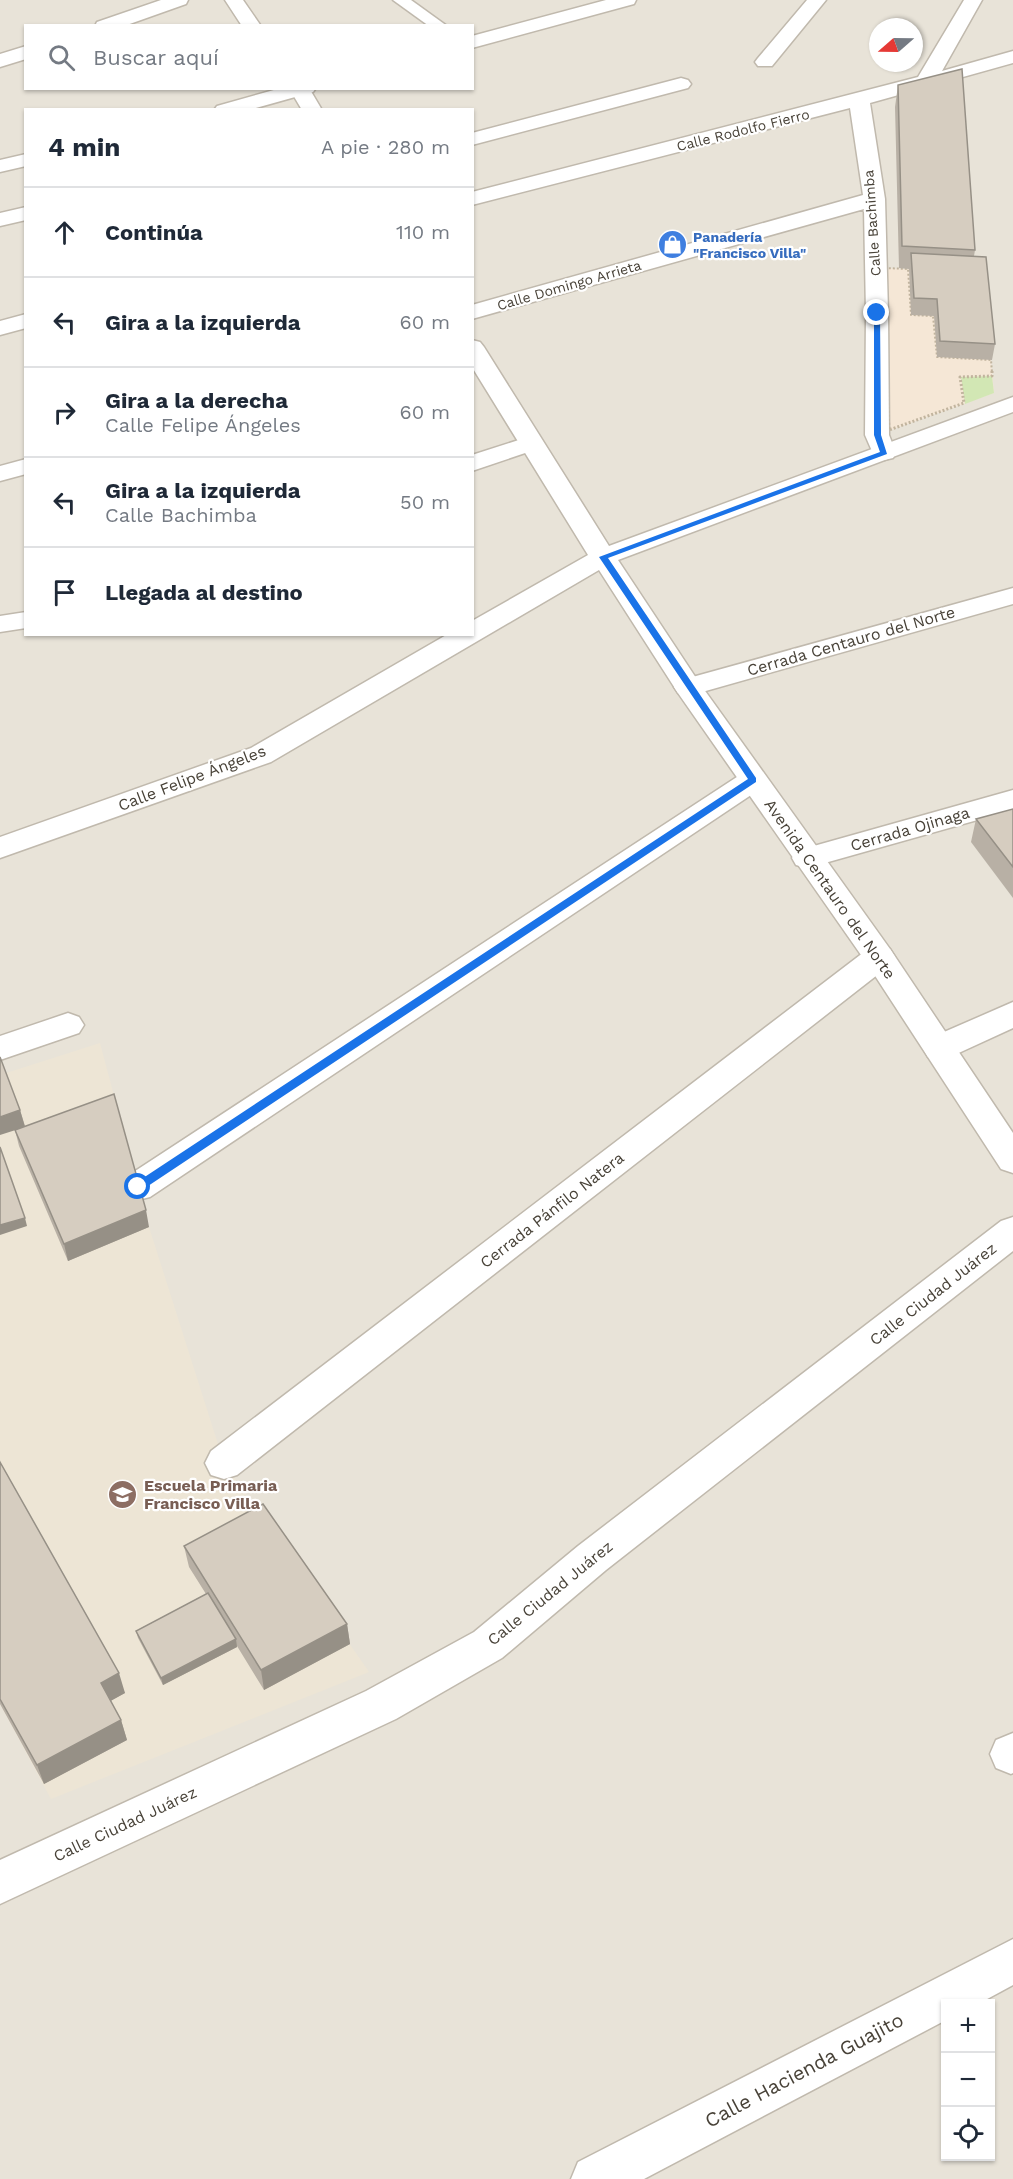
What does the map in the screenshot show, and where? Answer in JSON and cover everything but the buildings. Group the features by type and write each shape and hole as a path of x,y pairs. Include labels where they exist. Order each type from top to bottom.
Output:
{"street":[{"path":"110,24 178,0"},
{"path":"234,0 251,24"},
{"path":"474,41 587,4 627,0"},
{"path":"765,62 817,0"},
{"path":"926,81 973,0"},
{"path":"0,61 24,53"},
{"name":"Calle Rodolfo Fierro","path":"474,198 859,100 1013,57"},
{"path":"474,138 681,84"},
{"path":"231,108 298,90"},
{"path":"302,90 311,108"},
{"name":"Calle Bachimba","path":"859,100 874,199 877,435 884,453"},
{"path":"0,166 24,160"},
{"name":"Calle Domingo Arrieta","path":"474,311 874,199"},
{"path":"0,220 24,214"},
{"path":"0,328 24,322"},
{"name":"Avenida Centauro del Norte","path":"474,350 603,557 688,687 879,957 1013,1160"},
{"name":"Calle Felipe Ángeles","path":"474,632 603,557 1013,404"},
{"path":"474,463 531,443"},
{"path":"0,474 24,467"},
{"name":"Cerrada Centauro del Norte","path":"688,687 1013,596"},
{"path":"0,624 24,620"},
{"name":"Calle Felipe Ángeles","path":"0,848 261,756 468,636"},
{"path":"138,1187 753,780"},
{"name":"Cerrada Ojinaga","path":"807,858 1013,800"},
{"name":"Cerrada Pánfilo Natera","path":"224,1463 879,957"},
{"path":"939,1048 1013,1014"},
{"path":"0,1048 68,1025"},
{"name":"Calle Ciudad Juárez","path":"0,1882 381,1706 488,1645 592,1558 1013,1231"},
{"name":"Calle Hacienda Guajito","path":"594,2179 1013,1961"}],"lane":[{"path":"401,0 437,24"}],"path":[{"path":"886,268 883,322 888,430 964,403 960,377 992,376 991,360 937,357 933,316 911,315 908,270"}],"shaded area":[{"path":"0,0 1013,0 1013,2179 0,2179"},
{"path":"885,268 983,273 994,393 888,431"},
{"name":"Escuela Primaria Francisco Villa","path":"100,1043 149,1227 224,1463 369,1672 51,1799 0,1704 0,1075"}],"green space":[{"path":"992,376 994,393 965,404 961,377"}],"place":[{"name":"Panadería \"Francisco Villa\"","path":"672,245"},
{"name":"Escuela Primaria Francisco Villa","path":"123,1494"}],"route":[{"path":"138,1187 753,780 688,687 603,557 884,453 877,435 877,313"}]}
